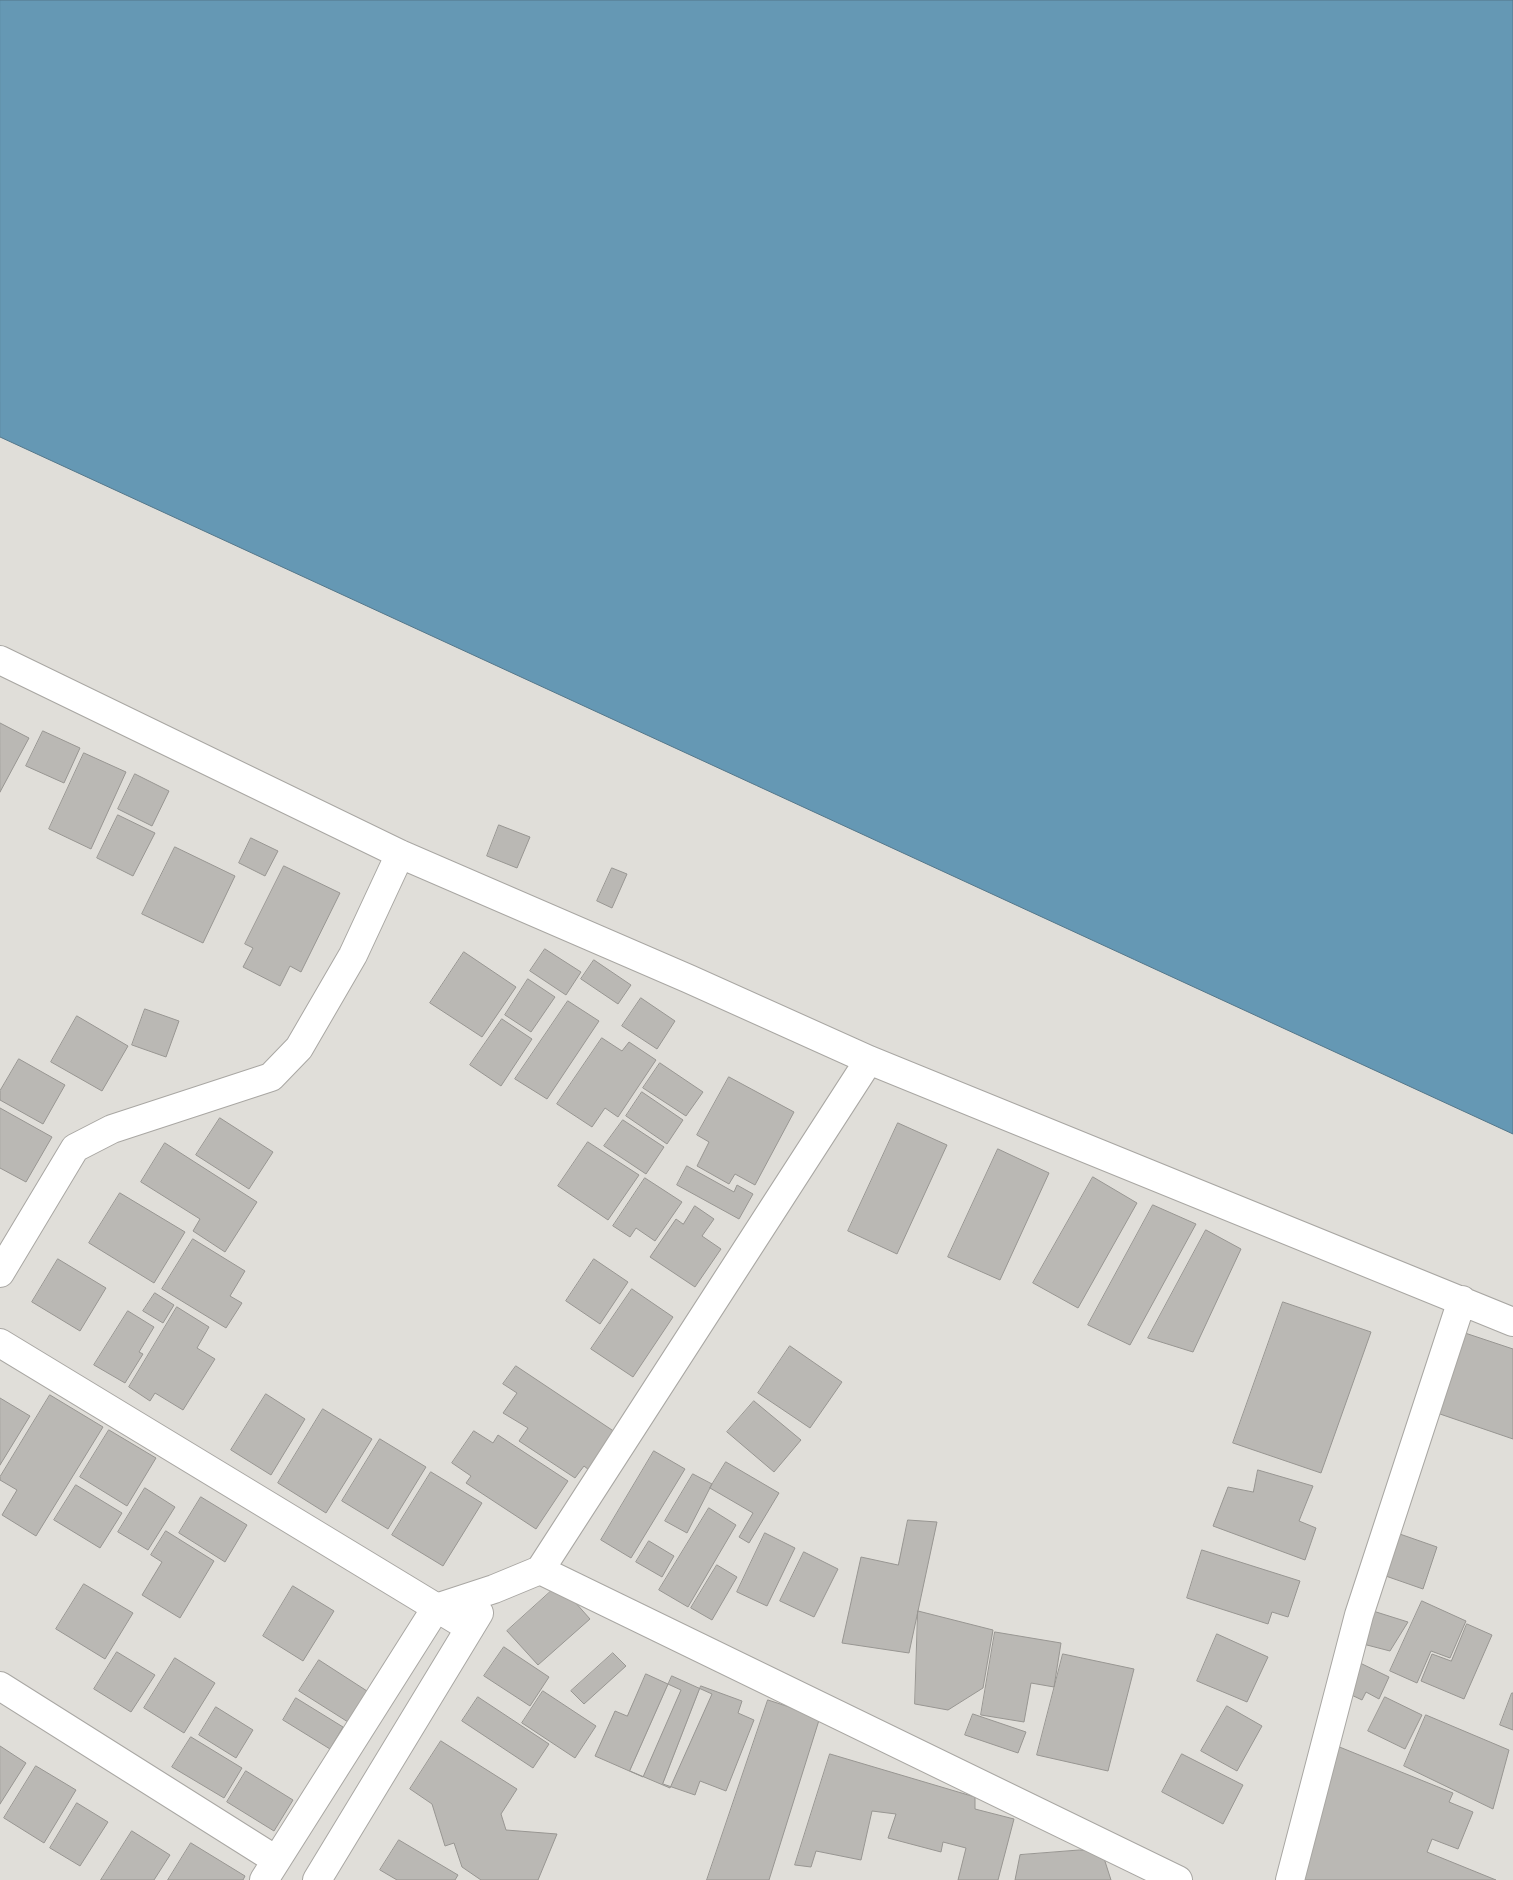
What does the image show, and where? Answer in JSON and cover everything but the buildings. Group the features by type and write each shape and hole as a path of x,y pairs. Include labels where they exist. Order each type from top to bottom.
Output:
{"street":[{"path":"0,660 400,854 689,979 869,1060 1513,1322"},
{"path":"0,1273 74,1148 112,1128 271,1076 299,1048 354,955 400,854"},
{"path":"0,1686 270,1870 436,1608 540,1570 869,1060"},
{"path":"1290,1880 1358,1615 1462,1300"},
{"path":"0,1343 470,1628"},
{"path":"540,1570 1178,1880"},
{"path":"317,1880 494,1588"}],"water":[{"path":"0,0 1513,0 1513,1134 0,437"}]}
